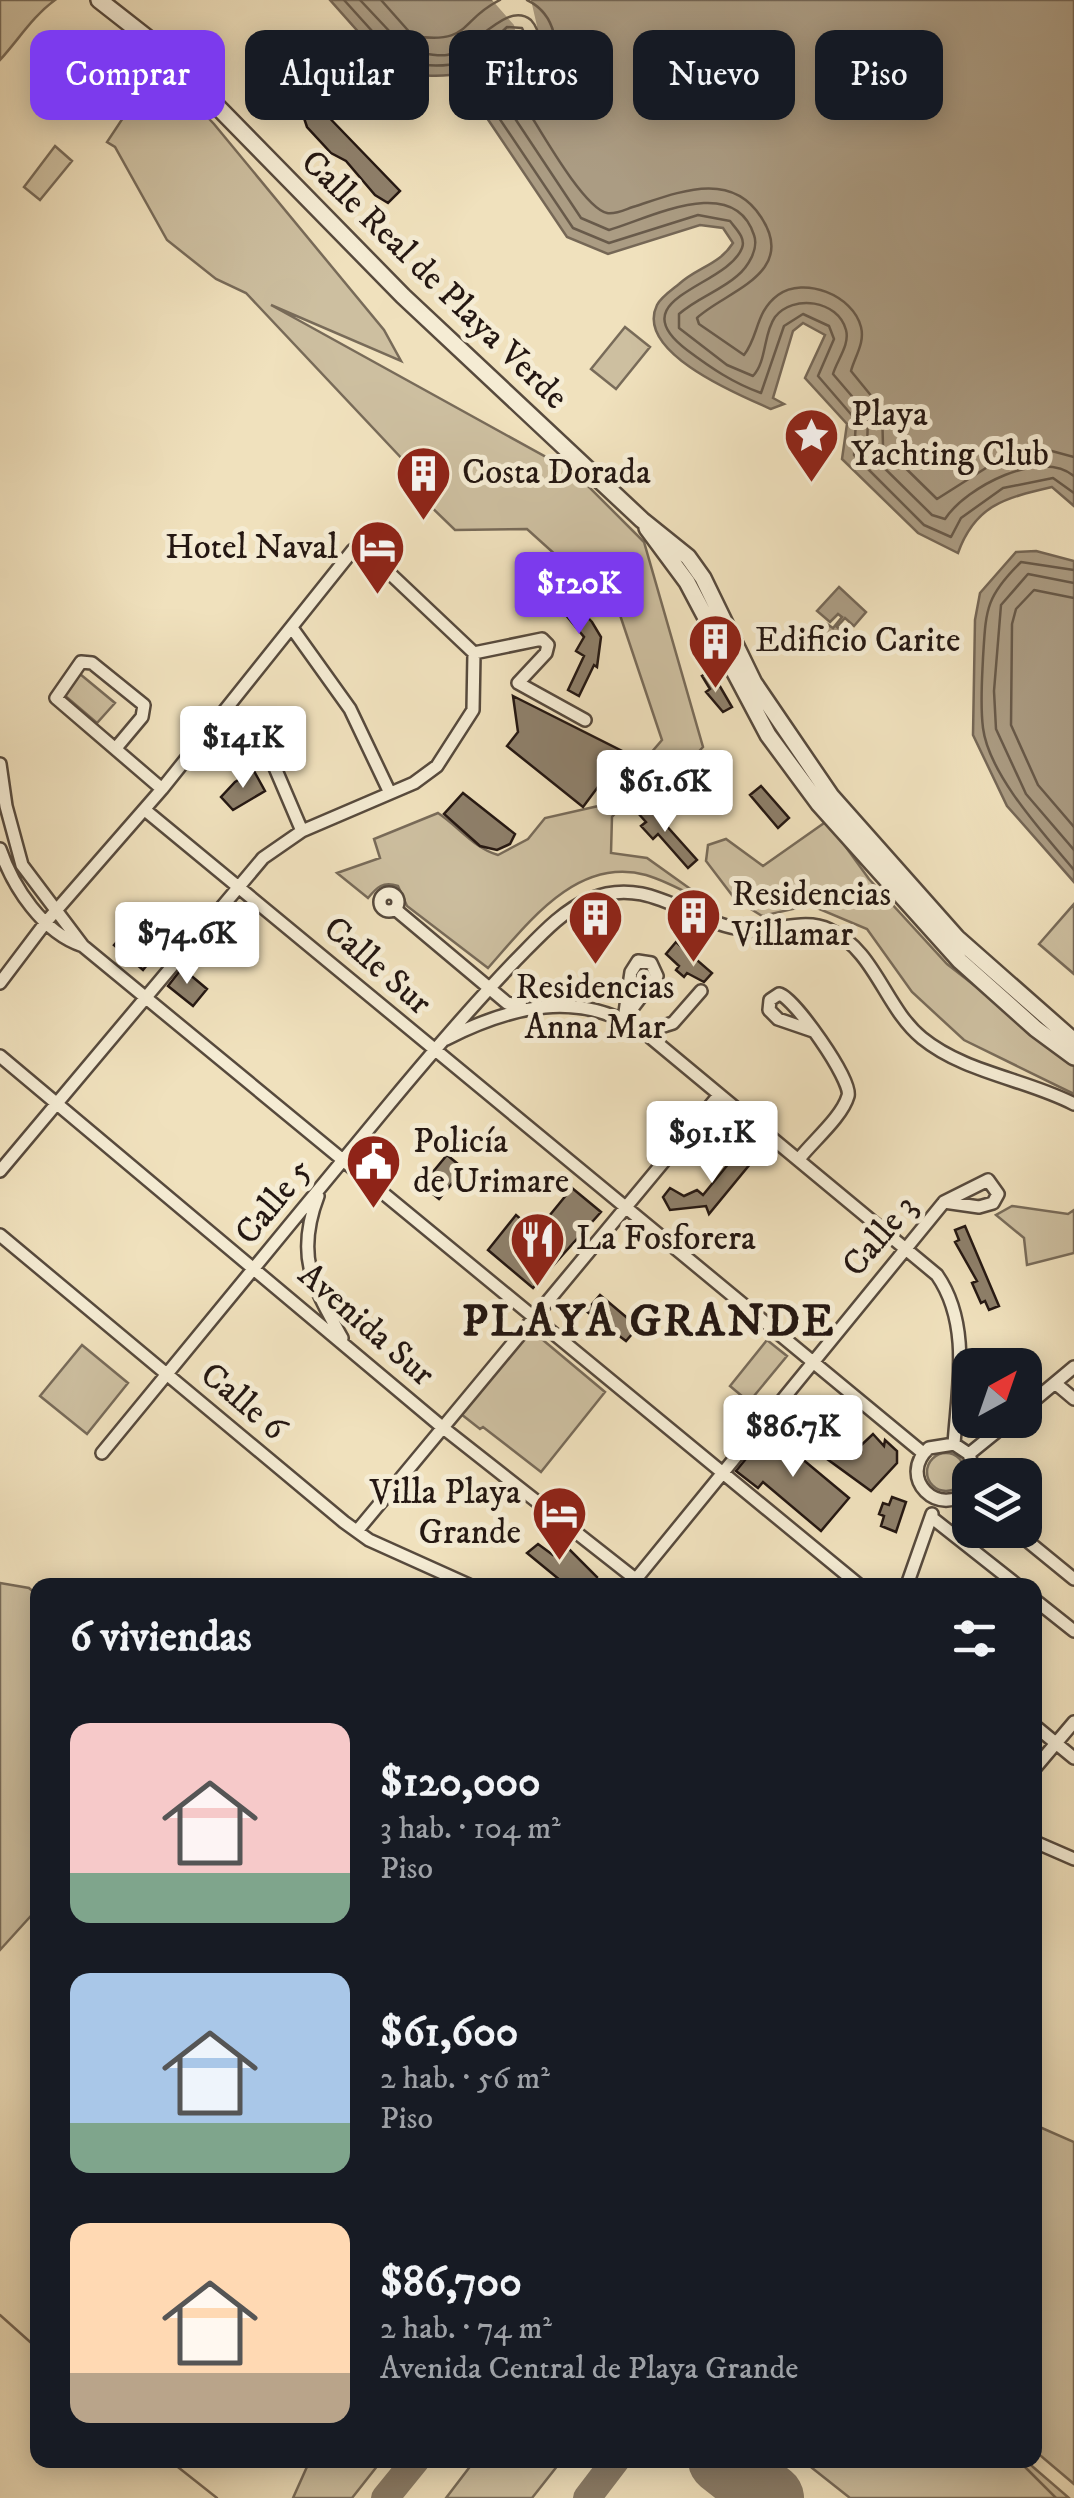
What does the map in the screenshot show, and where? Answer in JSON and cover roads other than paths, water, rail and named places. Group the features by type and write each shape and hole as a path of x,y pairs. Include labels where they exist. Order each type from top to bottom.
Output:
{"street":[{"name":"Calle Real de Playa Verde","path":"99,0 159,47 349,244 642,520 687,582 768,735 922,912 1074,1057"},
{"path":"0,983 50,918 226,711 352,550 364,548 474,653 474,710 460,736 429,772 302,831 263,858 0,1171"},
{"path":"292,628 350,709 390,793"},
{"path":"474,653 542,640 548,645 546,653 518,683 585,720"},
{"path":"116,748 142,717 144,705 92,663 81,662 56,698 162,789"},
{"path":"226,711 273,763 302,831"},
{"path":"0,764 19,856 50,918"},
{"name":"Calle Sur","path":"145,810 437,1047 624,1208 923,1453"},
{"path":"0,849 24,896 62,929 345,1158 850,1578"},
{"name":"Calle 5","path":"102,1453 489,986 565,914 589,899 615,891 660,897 733,928 763,930 814,924 839,934 851,944 896,1010 924,1040 972,1065 1074,1104"},
{"path":"396,909 508,1003 528,1007"},
{"path":"638,961 648,961 655,966 657,976 624,1018 632,968 638,961"},
{"path":"644,1032 673,1023 700,991"},
{"path":"437,1047 489,1019 554,1004 585,1007 624,1018 644,1032 936,1274 956,1310 960,1340 954,1444"},
{"path":"799,1159 845,1102 850,1090 813,1031"},
{"name":"Calle Real de Playa Verde","path":"1053,1033 1074,1041"},
{"name":"Avenida Sur","path":"0,1056 442,1427 631,1578"},
{"path":"357,1532 718,1095"},
{"path":"321,1188 309,1220 309,1274 346,1345"},
{"name":"Calle 3","path":"641,1578 721,1472 944,1202"},
{"name":"Calle 6","path":"0,1235 357,1532 454,1578"},
{"path":"1042,1394 1074,1367"},
{"path":"1055,1383 1074,1400"},
{"path":"970,1454 989,1438"},
{"path":"952,1500 937,1501 922,1489 916,1471 923,1453 937,1444 954,1444 971,1458"},
{"path":"909,1578 937,1501"},
{"path":"931,1517 1007,1578"},
{"path":"1036,1548 1074,1579"},
{"path":"1042,1606 1074,1631"},
{"path":"1042,1759 1074,1722"},
{"path":"1042,1731 1074,1758"},
{"path":"1042,1845 1074,1859"}],"water":[{"path":"330,0 1074,0 1074,506 1052,487 1006,500 973,524 958,553 918,533 842,459 847,424 805,378 825,335 803,323 793,331 773,398 784,404 771,409 715,382 675,355 661,339 654,322 657,305 733,243 723,228 700,225 608,254 567,237 488,120 613,120 613,30 449,30 449,75 434,76 429,76 429,30 357,30"},
{"path":"1036,551 1074,561 1074,882 1007,806 973,735 975,620 980,593 1016,552"},
{"path":"839,587 866,612 854,626 845,618 837,627 843,633 831,646 818,634 827,624 833,628 842,617 838,614 830,622 817,611"}],"waterway":[{"path":"0,2315 30,2342"},
{"path":"179,2468 217,2498"},
{"path":"1026,2468 1056,2498"}],"place":[{"name":"Playa Yachting Club","path":"812,484"},
{"name":"Costa Dorada","path":"423,522"},
{"name":"Hotel Naval","path":"377,597"},
{"name":"Edificio Carite","path":"716,690"},
{"name":"Residencias Villamar","path":"693,964"},
{"name":"Residencias Anna Mar","path":"595,966"},
{"name":"Policía de Urimare","path":"374,1211"},
{"name":"La Fosforera","path":"537,1288"},
{"name":"Villa Playa Grande","path":"560,1562"}],"district":[{"name":"PLAYA GRANDE","path":"649,1322"}]}
